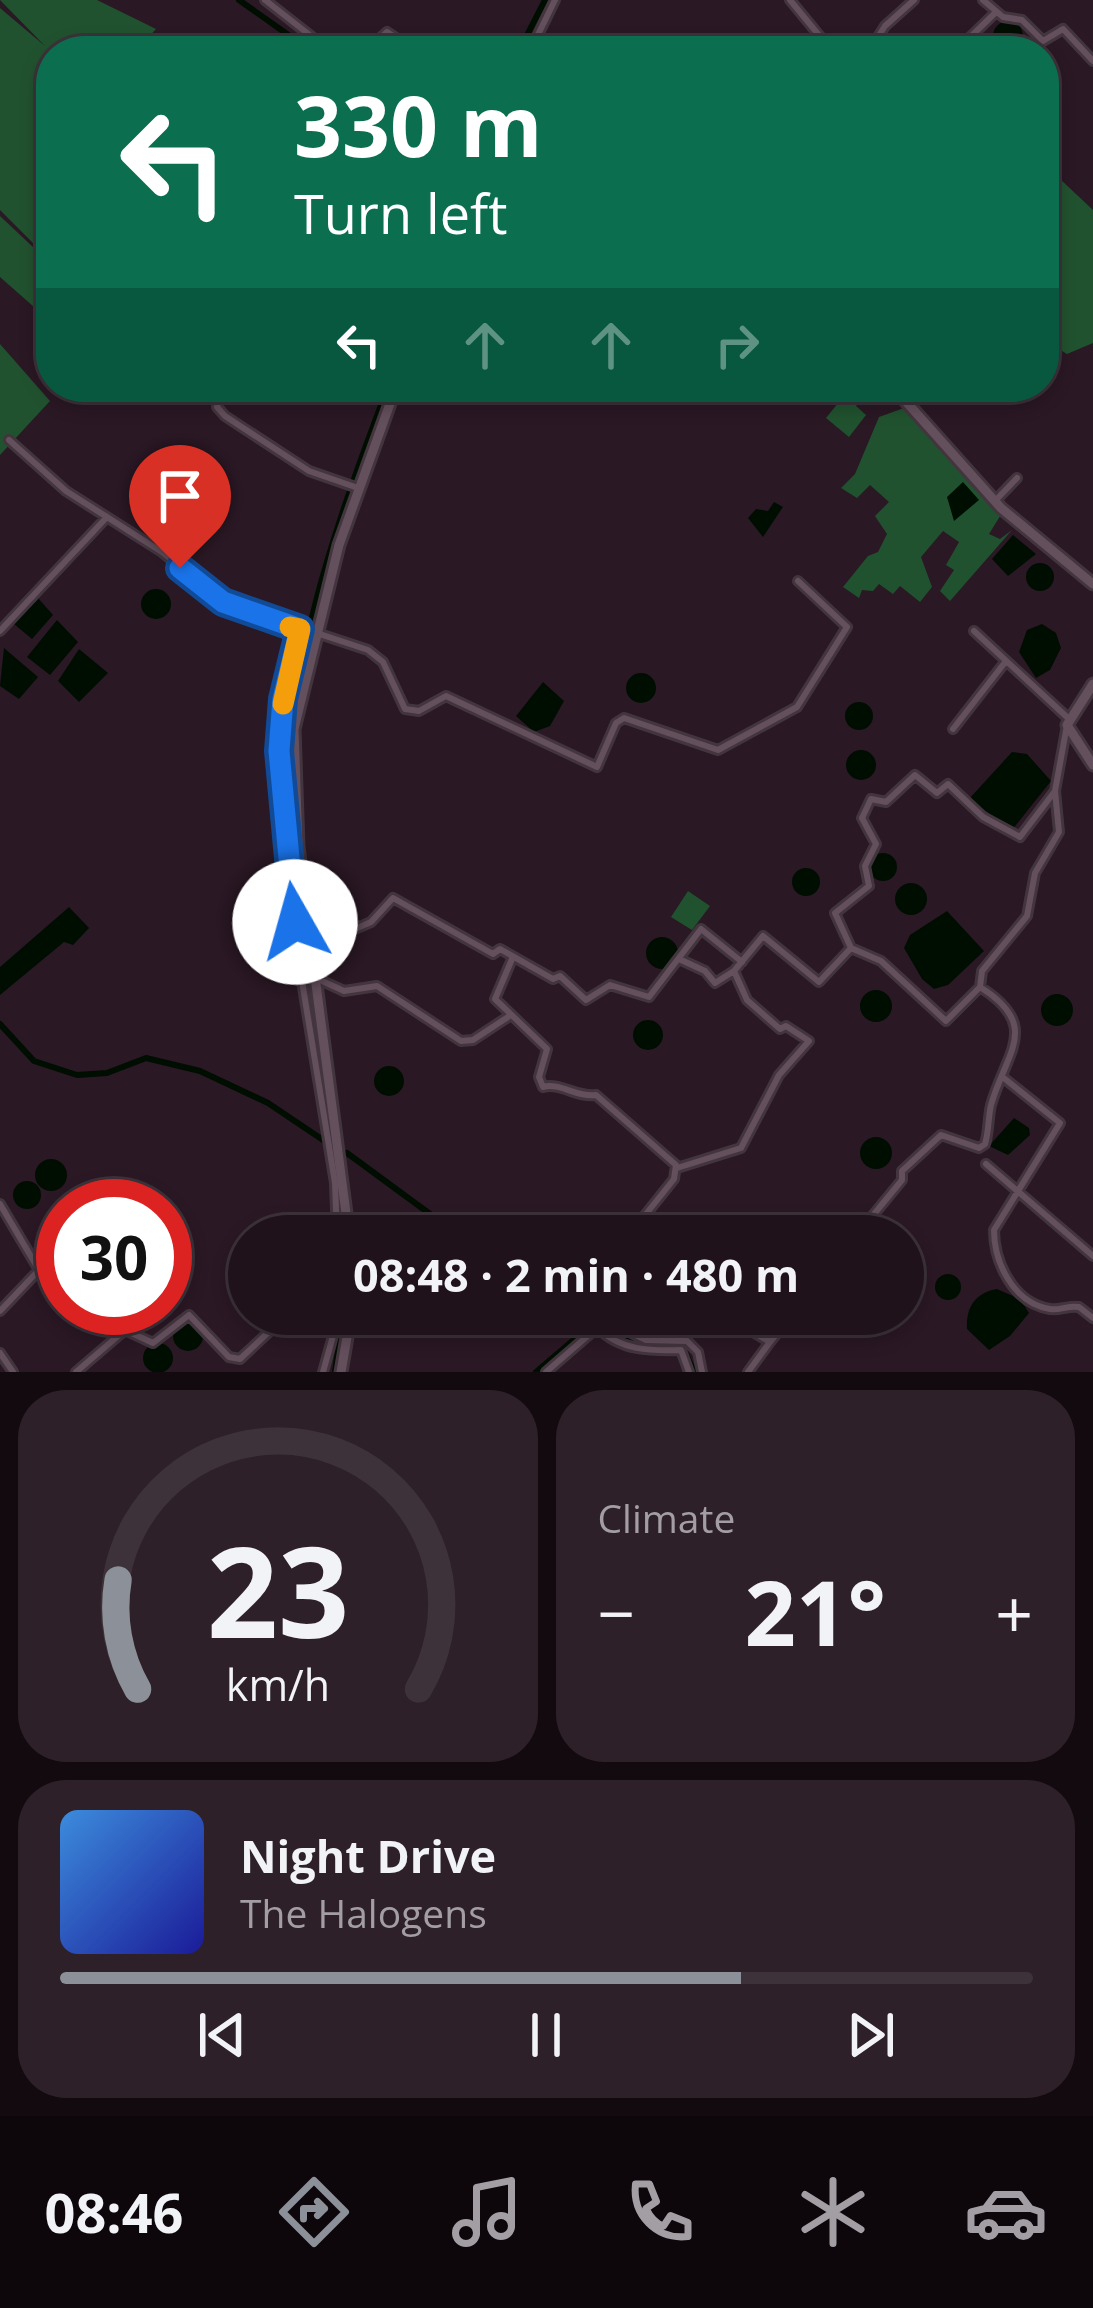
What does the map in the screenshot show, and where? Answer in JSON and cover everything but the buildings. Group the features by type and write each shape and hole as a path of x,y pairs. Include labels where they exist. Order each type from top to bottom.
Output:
{"street":[{"path":"265,0 311,36"},
{"path":"537,36 555,0"},
{"path":"790,0 820,36"},
{"path":"879,36 914,0"},
{"path":"983,0 996,12 1022,20 1038,36"},
{"path":"971,36 996,12"},
{"path":"1051,36 1063,29 1093,61"},
{"path":"218,402 225,416 309,471 358,488"},
{"path":"347,1215 298,847 293,750 296,713 358,488 390,402"},
{"path":"906,402 994,501 1093,584"},
{"path":"9,440 223,602 378,657 405,709 419,712 446,696 597,767 616,723 624,718 718,750 797,707 847,627 798,581"},
{"path":"994,501 1017,478"},
{"path":"0,631 107,517"},
{"path":"1082,578 1093,563"},
{"path":"300,629 283,699 279,751 299,969 337,1215"},
{"path":"974,631 1068,722 1093,764"},
{"path":"953,729 1006,661"},
{"path":"1055,791 1020,836 983,817 948,784 937,794 914,775 886,802 871,799 862,818 876,844 866,866 869,886 835,913 851,948 881,961 946,1021 980,987 982,971 1027,916 1035,872 1059,832 1055,791 1068,722 1093,684"},
{"path":"313,947 359,930 393,898 461,940 494,954 500,949 553,979 560,976 586,1000 610,985 649,997 701,929 742,962"},
{"path":"679,959 705,971 716,983 763,936 819,982 851,948"},
{"path":"512,958 495,999 547,1049 539,1077 543,1087 580,1097 596,1095 677,1168"},
{"path":"644,1215 677,1168 741,1148 778,1076 809,1041 786,1026 780,1029 753,1006 734,970"},
{"path":"318,979 344,991 377,986 461,1041 473,1040 509,1016"},
{"path":"873,1215 902,1180 902,1171 941,1135 979,1148 985,1144 992,1100 1005,1079 1013,1014 980,987"},
{"path":"1005,1079 1060,1124 994,1230 994,1249 1006,1280 1052,1310 1078,1307 1093,1318"},
{"path":"986,1164 1093,1256"},
{"path":"0,1204 38,1268 0,1311"},
{"path":"76,1372 125,1330 153,1343 189,1315 229,1357 240,1359 266,1335"},
{"path":"323,1372 333,1335"},
{"path":"341,1372 347,1335"},
{"path":"546,1372 588,1335"},
{"path":"608,1335 621,1344 652,1352 681,1350 688,1372"},
{"path":"636,1335 646,1340 687,1341 698,1352 702,1372"},
{"path":"758,1335 770,1342"},
{"path":"748,1372 776,1335"},
{"path":"0,1353 13,1372"}],"green space":[{"path":"0,0 97,0 156,29 150,36 36,37"},
{"path":"0,8 36,38 36,246 0,210"},
{"path":"1059,178 1093,210 1093,343 1067,354 1059,349"},
{"path":"0,216 36,250 36,309 0,277"},
{"path":"0,344 36,385 36,402 49,402 0,455"},
{"path":"839,402 859,402 856,406 866,415 849,437 826,418"},
{"path":"904,408 1002,513 989,534 1000,539 1012,530 950,601 940,591 954,570 946,565 959,542 943,531 921,557 932,587 920,602 900,586 893,594 879,584 873,591 862,590 859,598 843,587 868,556 878,552 887,534 875,516 889,502 870,485 857,498 841,488 855,474 879,417"},
{"path":"688,891 710,906 692,930 671,917"}],"shaded area":[{"path":"1008,21 1023,36 993,36"},
{"path":"963,482 979,500 954,521 947,497"},
{"path":"774,502 783,507 763,537 748,518 756,509 768,511"},
{"path":"1013,535 1036,554 1008,576 992,559"},
{"path":"1040,563 1050,567 1054,577 1050,587 1040,591 1030,587 1026,577 1030,567"},
{"path":"156,589 171,604 156,619 141,604"},
{"path":"38,598 53,615 32,639 14,624"},
{"path":"57,620 78,642 50,675 27,657"},
{"path":"1042,624 1056,633 1061,648 1050,670 1036,678 1019,652 1027,630"},
{"path":"4,648 38,677 19,699 0,686"},
{"path":"79,649 108,673 79,702 58,681"},
{"path":"641,673 656,688 641,703 626,688"},
{"path":"543,682 564,701 550,726 534,732 516,716"},
{"path":"859,702 869,706 873,716 869,726 859,730 849,726 845,716 849,706"},
{"path":"861,750 872,754 876,765 872,776 861,780 850,776 846,765 850,754"},
{"path":"1012,752 1027,754 1051,781 1012,830 969,799"},
{"path":"883,853 893,857 897,867 893,877 883,881 873,877 869,867 873,857"},
{"path":"806,868 816,872 820,882 816,892 806,896 796,892 792,882 796,872"},
{"path":"911,883 922,888 927,899 922,910 911,915 900,910 895,899 900,888"},
{"path":"69,907 89,928 73,945 64,942 0,995 0,967"},
{"path":"947,911 984,951 948,985 934,989 922,979 904,948 910,935"},
{"path":"662,937 673,942 678,953 673,964 662,969 651,964 646,953 651,942"},
{"path":"876,990 887,995 892,1006 887,1017 876,1022 865,1017 860,1006 865,995"},
{"path":"1057,994 1068,999 1073,1010 1068,1021 1057,1026 1046,1021 1041,1010 1046,999"},
{"path":"648,1020 663,1035 648,1050 633,1035"},
{"path":"389,1066 400,1070 404,1081 400,1092 389,1096 378,1092 374,1081 378,1070"},
{"path":"1014,1118 1029,1128 1030,1135 1008,1155 989,1146"},
{"path":"876,1137 887,1142 892,1153 887,1164 876,1169 865,1164 860,1153 865,1142"},
{"path":"51,1159 65,1169 66,1179 36,1179 35,1175 40,1164"},
{"path":"22,1182 32,1182 36,1206 22,1208 14,1200 14,1190"},
{"path":"948,1274 961,1287 948,1300 935,1287"},
{"path":"997,1289 1020,1299 1029,1313 1010,1336 989,1350 967,1329 967,1321 978,1298"},
{"path":"192,1322 202,1330 202,1342 194,1350 182,1350 174,1342 173,1335 192,1335"},
{"path":"152,1344 164,1344 172,1352 172,1364 164,1372 152,1372 144,1364 144,1352"}],"waterway":[{"path":"239,0 290,36"},
{"path":"527,36 545,0"},
{"path":"288,816 295,705 317,597 382,402"},
{"path":"292,859 304,923"},
{"path":"0,1024 34,1061 77,1075 107,1073 146,1058 200,1071 268,1103 326,1142"},
{"path":"347,1153 431,1215"},
{"path":"335,1372 340,1335"},
{"path":"536,1372 579,1335"},
{"path":"622,1335 645,1345 682,1345 694,1372"}],"slow traffic":[{"path":"283,704 300,629 290,627"}],"route":[{"path":"180,568 223,602 300,629 283,699 279,751 295,922"}]}
